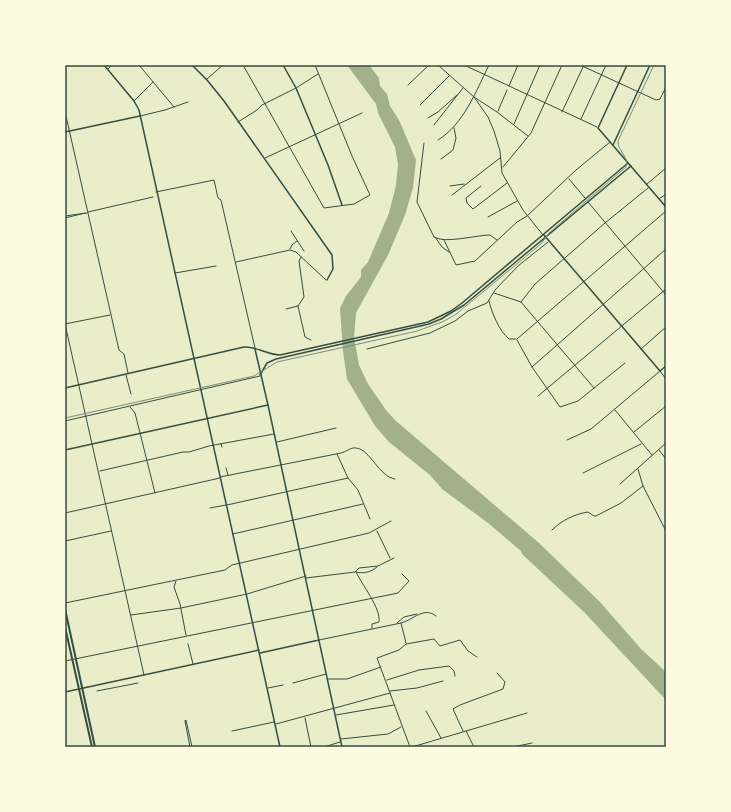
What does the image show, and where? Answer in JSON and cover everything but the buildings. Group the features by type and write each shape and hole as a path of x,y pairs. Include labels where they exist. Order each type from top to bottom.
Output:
{"main road":[{"path":"104,65 134,101 140,116 280,747"},
{"path":"192,65 207,80 238,122 332,255 333,269 326,280"},
{"path":"283,65 296,88 316,135 342,205"},
{"path":"627,65 598,128 666,208"},
{"path":"613,145 650,65"},
{"path":"65,132 140,116"},
{"path":"65,388 244,347 255,349 270,355 280,355 416,328 441,319 464,305 628,163"},
{"path":"520,256 546,238 631,166"},
{"path":"544,235 660,371 666,366"},
{"path":"255,349 314,610 342,747"},
{"path":"261,375 263,367 271,360 315,349"},
{"path":"65,450 268,405"},
{"path":"65,609 95,747"},
{"path":"65,627 92,747"},
{"path":"260,653 319,640"},
{"path":"65,692 259,650"}],"street":[{"path":"107,69 112,65"},
{"path":"139,65 174,107"},
{"path":"207,80 223,65"},
{"path":"243,65 324,208 354,204 370,195 315,65"},
{"path":"408,85 430,65"},
{"path":"438,65 474,97 514,124 529,137"},
{"path":"464,65 527,96 598,128"},
{"path":"438,140 453,127 474,97 489,65"},
{"path":"509,86 518,65"},
{"path":"514,124 540,65"},
{"path":"502,167 529,137 562,65"},
{"path":"580,65 658,100 666,86"},
{"path":"580,120 606,65"},
{"path":"562,112 584,66"},
{"path":"238,122 262,105 266,105 319,74"},
{"path":"420,105 450,75"},
{"path":"134,101 153,82"},
{"path":"434,125 463,88"},
{"path":"497,112 507,90"},
{"path":"428,118 438,112 458,94"},
{"path":"474,97 491,123 499,147 502,173 527,216 544,235"},
{"path":"140,116 188,102"},
{"path":"264,159 362,113"},
{"path":"66,116 119,350 124,354 131,394"},
{"path":"441,159 454,150 456,138 453,127"},
{"path":"444,240 457,265 475,261 516,222 527,216 576,170 610,142"},
{"path":"424,143 417,202 434,237 442,247 449,252"},
{"path":"452,195 464,184 500,158"},
{"path":"646,184 666,168"},
{"path":"568,179 586,199"},
{"path":"156,192 214,180 218,198 221,200 255,349"},
{"path":"481,186 466,198 473,209 508,182"},
{"path":"450,186 464,184"},
{"path":"521,302 535,284 649,187"},
{"path":"659,199 666,194"},
{"path":"65,217 153,197"},
{"path":"488,217 518,200"},
{"path":"588,201 666,295"},
{"path":"489,301 494,319 507,339 517,339 666,211"},
{"path":"291,231 304,251"},
{"path":"434,237 444,240 450,238 459,240 490,235 497,240"},
{"path":"289,250 292,244 297,241"},
{"path":"367,349 430,333 444,327 468,311 489,301 493,293 518,266 549,241"},
{"path":"532,367 556,344 666,249"},
{"path":"235,262 289,250 301,256 326,280"},
{"path":"286,308 298,306 305,296 300,264 301,256"},
{"path":"175,273 216,266"},
{"path":"538,396 576,366 666,289"},
{"path":"493,293 521,302 538,320 556,344 594,388"},
{"path":"298,306 305,337 311,340"},
{"path":"111,314 65,324 87,416 144,675"},
{"path":"641,349 666,327"},
{"path":"517,339 532,367 560,407 571,404 625,363"},
{"path":"567,440 591,429 660,371 666,379"},
{"path":"65,421 261,375"},
{"path":"130,406 135,413 155,493"},
{"path":"634,432 666,406"},
{"path":"614,409 634,432 641,444 652,455"},
{"path":"276,442 336,428"},
{"path":"99,472 221,443 274,434"},
{"path":"221,443 222,448"},
{"path":"620,484 666,443"},
{"path":"583,473 641,444"},
{"path":"65,513 228,475 337,454 353,448 360,449 387,476 395,479"},
{"path":"659,449 666,459"},
{"path":"337,454 348,478 358,490 370,519"},
{"path":"226,468 228,475"},
{"path":"638,469 643,486 666,531"},
{"path":"210,508 348,478"},
{"path":"552,530 564,520 577,514 588,512 596,516 621,503 643,486"},
{"path":"233,534 363,504"},
{"path":"65,603 225,570 232,565 377,530 391,521"},
{"path":"377,530 391,559"},
{"path":"65,541 112,531"},
{"path":"131,615 180,608 247,594 306,577 356,572 361,573 372,570 394,558"},
{"path":"356,572 359,568 378,566"},
{"path":"356,572 371,598 379,619 379,622 372,624 372,629"},
{"path":"65,661 72,658 78,659 137,645 253,623 400,592 409,580 402,574"},
{"path":"176,580 174,587 186,636"},
{"path":"397,624 404,617 427,612 436,616"},
{"path":"319,640 401,623 418,614"},
{"path":"399,621 401,623 406,644"},
{"path":"410,747 394,705 391,692 377,658 399,650 406,644 434,639 437,645 440,646 460,640 468,651 477,657"},
{"path":"188,644 193,665"},
{"path":"386,680 419,670 450,666 454,671 455,676"},
{"path":"327,679 348,679 381,667"},
{"path":"463,731 453,710 460,705 503,689 505,682 497,673"},
{"path":"293,683 326,674"},
{"path":"232,731 305,718 391,692 417,688 442,681"},
{"path":"97,692 138,683"},
{"path":"267,688 283,685"},
{"path":"335,715 394,705"},
{"path":"426,711 441,738"},
{"path":"412,747 527,713"},
{"path":"305,718 311,747"},
{"path":"186,720 191,747 185,721 186,720"},
{"path":"324,747 341,740 388,734 402,726"},
{"path":"466,730 474,747"},
{"path":"513,747 532,743"}],"shaded area":[{"path":"347,65 369,65 379,78 380,86 387,94 390,106 399,120 416,160 413,188 405,215 388,255 356,313 354,338 359,365 368,384 386,410 396,421 539,543 600,602 641,649 666,672 666,700 584,612 522,554 521,551 488,523 442,489 430,475 389,442 375,426 347,379 343,351 340,308 346,296 361,277 361,270 368,262 389,213 396,185 398,164 395,147 378,113 376,104"}],"tram line":[{"path":"65,418 254,376 277,362 417,331 442,322 455,315 541,244 549,233 626,167 627,163 619,148 618,141 654,65"}]}
